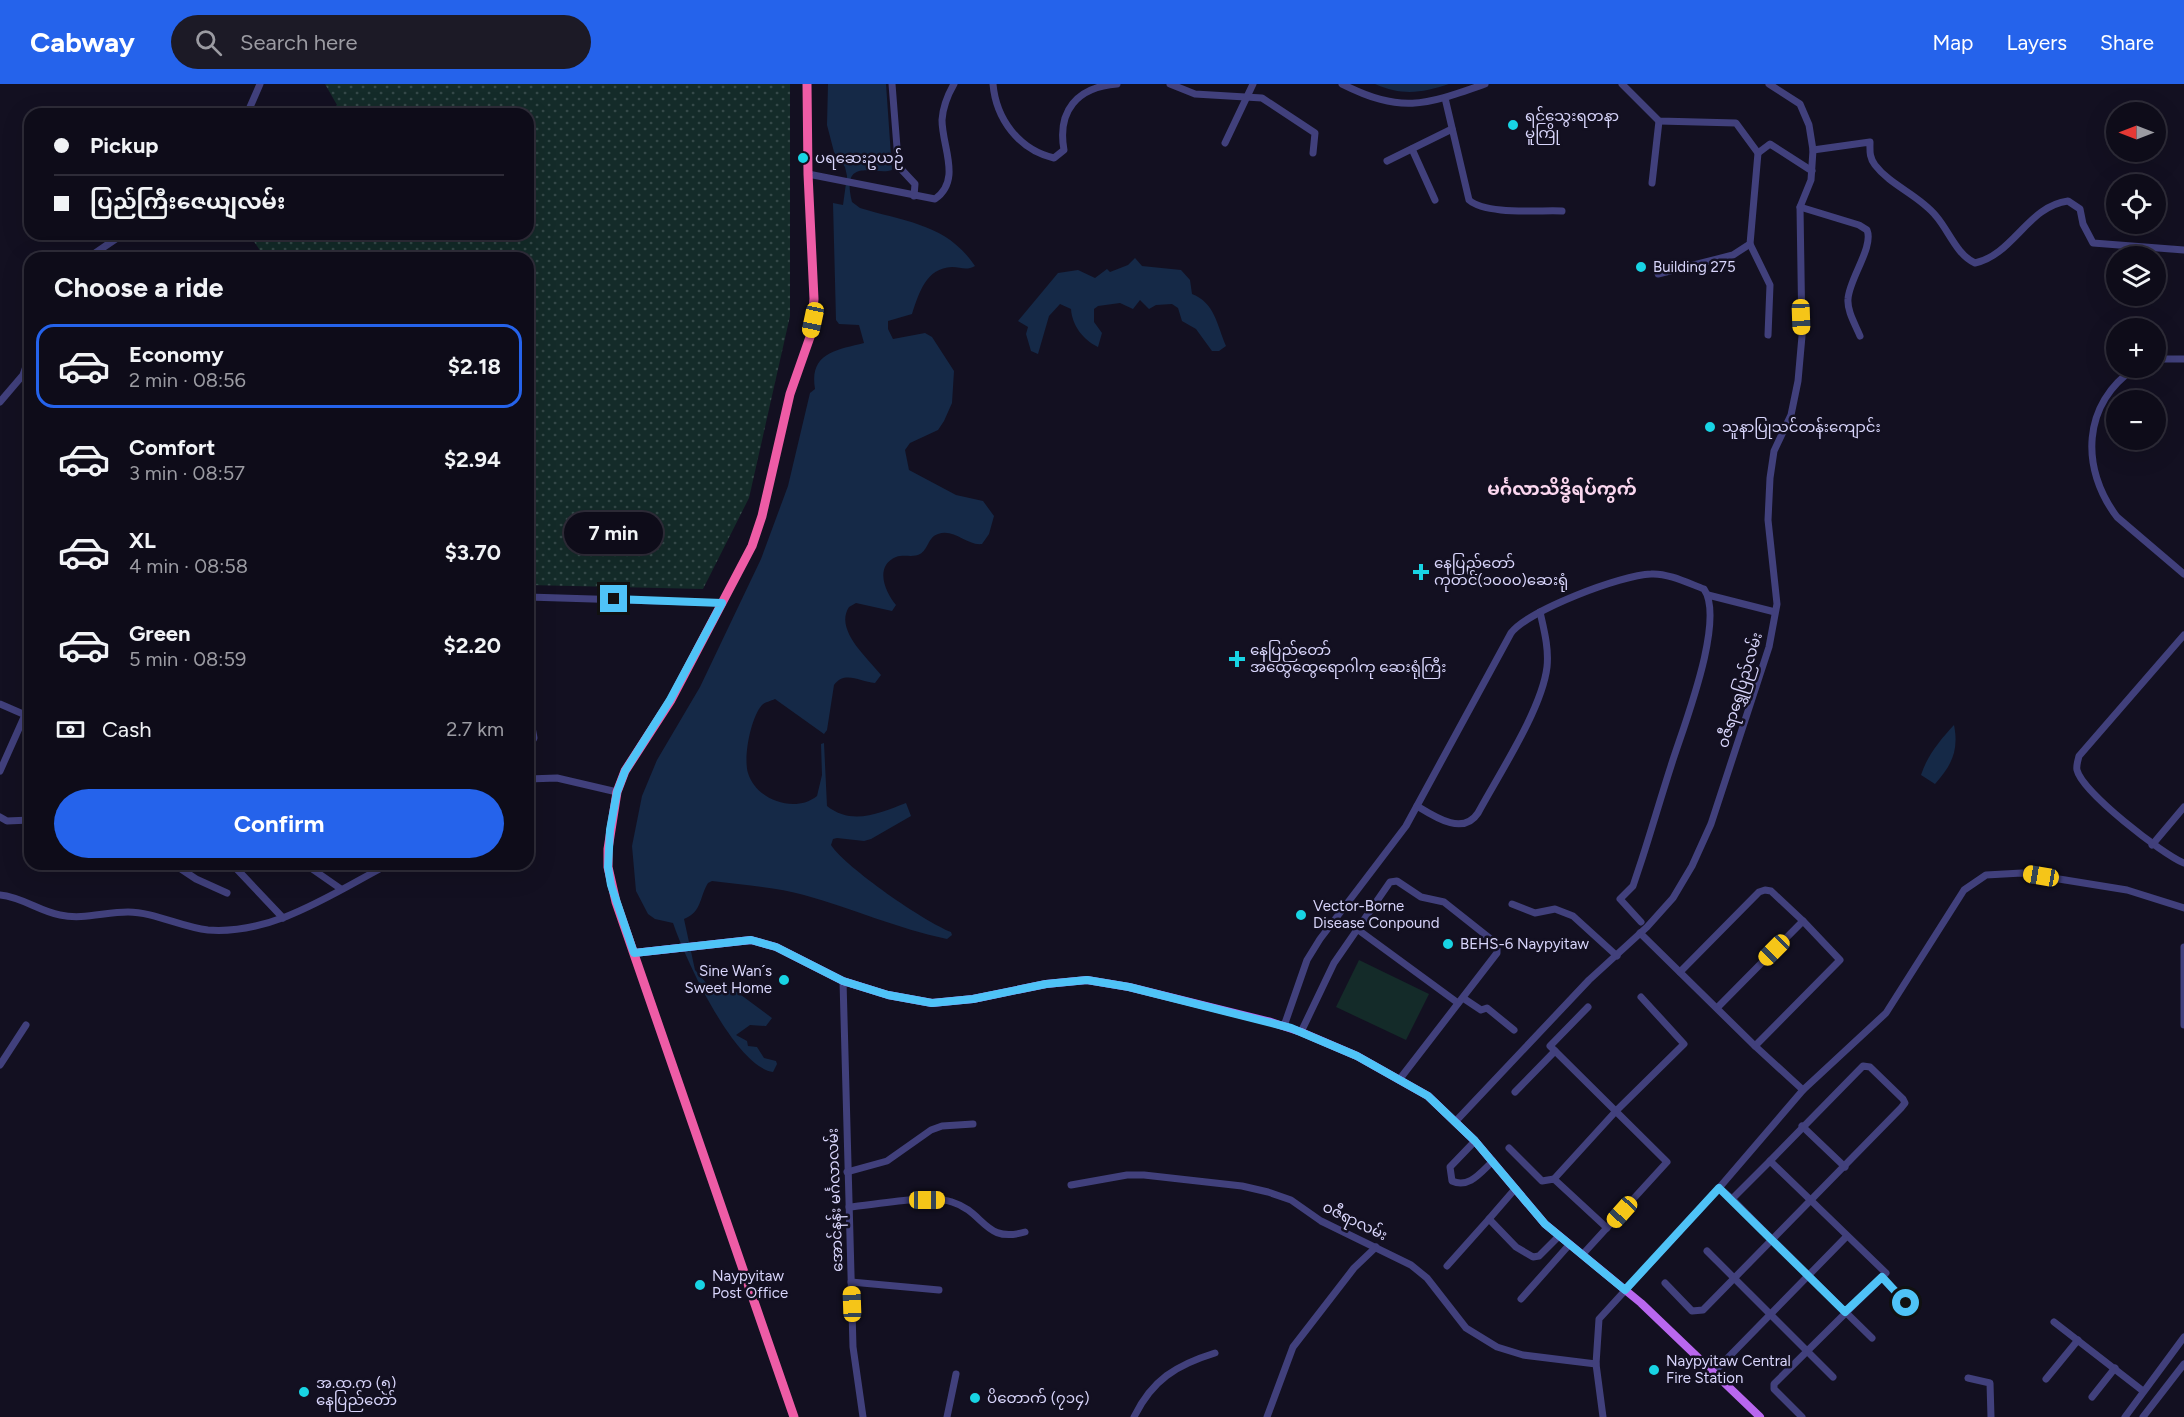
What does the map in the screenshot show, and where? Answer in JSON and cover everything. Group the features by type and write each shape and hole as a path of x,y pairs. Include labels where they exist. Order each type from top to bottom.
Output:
{"highway":[{"path":"794,1417 611,885 608,867 609,839 617,792 625,771 670,700 752,546 762,516 790,394 813,320 807,84"}],"main road":[{"path":"634,953 751,940 776,947 843,981 888,995 932,1003 973,999 1046,984 1087,980 1129,987 1301,1032 1357,1056 1428,1096 1475,1141 1515,1189 1559,1236 1625,1290 1760,1417"}],"street":[{"path":"250,108 260,84"},
{"path":"892,84 898,160 901,169 915,184 914,196"},
{"path":"808,174 935,199 945,192 949,182 942,121 945,98 954,84"},
{"path":"993,84 998,108 1020,141 1041,155 1054,158 1064,150 1061,132 1073,101 1094,86 1117,84"},
{"path":"1170,84 1195,94 1262,99 1315,133 1313,153"},
{"path":"1225,143 1250,97 1254,84"},
{"path":"1342,84 1370,98 1401,105 1445,98 1484,84"},
{"path":"1622,84 1659,121 1736,123 1758,153 1750,244 1770,285 1768,335"},
{"name":"ဝဇီရာရွှေပြည်လမ်း","path":"1455,1122 1589,980 1617,956 1673,898 1692,866 1711,824 1769,647 1777,604 1768,520 1770,478 1773,451 1791,415 1798,381 1802,336 1800,207 1812,171 1813,150 1809,125 1800,104 1769,84"},
{"path":"1445,98 1469,200 1474,205 1488,209 1562,211"},
{"path":"1652,183 1659,121"},
{"path":"1387,161 1452,129"},
{"path":"1813,150 1870,142 1870,154 1879,169 1923,202 1936,216 1965,257 1975,263 1994,256 2047,209 2068,201 2080,209 2083,224 2093,243 2184,250"},
{"path":"1758,153 1770,144 1812,171"},
{"path":"1412,149 1435,200"},
{"path":"1800,207 1867,230 1868,242 1851,283 1848,301 1860,336"},
{"path":"97,252 114,240"},
{"path":"1658,274 1733,255 1750,244"},
{"path":"2166,359 2184,359"},
{"path":"0,402 24,372"},
{"path":"2123,378 2108,391 2098,408 2093,432 2094,475 2109,507 2117,517 2184,574"},
{"path":"1284,1026 1307,960 1320,939 1406,826 1516,626 1540,612 1610,584 1653,573 1704,588 1708,595 1710,614 1703,667 1633,886 1620,899 1641,922"},
{"path":"1708,595 1775,612"},
{"path":"534,597 722,603"},
{"path":"1417,806 1431,815 1460,825 1473,821 1539,699 1547,665 1547,643 1540,612"},
{"path":"2184,635 2079,756 2077,771 2087,787 2152,845 2184,863"},
{"path":"0,704 24,715"},
{"path":"0,771 24,722"},
{"path":"534,779 557,778 617,792"},
{"path":"2152,845 2184,807"},
{"path":"0,817 7,821 24,820"},
{"path":"182,870 227,893"},
{"path":"238,870 283,918"},
{"path":"314,870 341,889"},
{"path":"0,895 32,902 58,915 79,917 130,912 207,930 234,929 291,916 377,870"},
{"path":"1603,1417 1596,1364 1599,1319 1719,1188 1803,1090 1886,1013 1964,890 1978,879 1996,873 2022,873 2127,890 2184,908"},
{"path":"1301,1032 1320,987 1390,882 1397,881 1421,897 1444,902 1497,944 1497,953 1399,1080"},
{"path":"1680,972 1759,892 1771,891 1803,921 1840,960 1755,1046"},
{"path":"1512,904 1535,914 1555,909 1573,916 1617,956"},
{"path":"1717,1008 1803,921"},
{"path":"1357,929 1460,1001 1481,1010 1487,1008 1514,1030"},
{"path":"1640,933 1803,1090"},
{"path":"2184,947 2184,1025"},
{"name":"အောင်နန်း မင်္ဂလာလမ်း","path":"843,981 851,1282 855,1367 863,1417"},
{"path":"1509,1148 1542,1181 1554,1179 1616,1112 1684,1044 1641,997"},
{"path":"1583,1254 1667,1162 1550,1046 1588,1006"},
{"path":"0,1065 26,1025"},
{"path":"1515,1092 1555,1052"},
{"path":"1665,1283 1692,1311 1699,1312 1735,1280 1812,1202 1905,1103 1870,1066 1863,1066 1732,1199"},
{"path":"847,1172 887,1161 931,1130 942,1126 973,1124"},
{"path":"1802,1126 1845,1167"},
{"path":"1475,1141 1450,1167 1452,1181 1459,1185 1470,1182 1493,1161"},
{"path":"1770,1161 1846,1237 1886,1273 1806,1351 1773,1387 1802,1417"},
{"name":"ဝဇီရာလမ်း","path":"1071,1185 1119,1176 1144,1175 1242,1186 1291,1200 1321,1221 1411,1265 1427,1278 1451,1312 1477,1336 1523,1355 1596,1364"},
{"path":"1554,1179 1607,1228"},
{"path":"1719,1188 1872,1338"},
{"path":"1447,1266 1515,1189"},
{"path":"849,1207 927,1200 952,1201 998,1235 1025,1232"},
{"path":"1489,1219 1516,1247 1533,1257 1539,1256 1559,1236"},
{"path":"1713,1373 1846,1237"},
{"path":"1521,1299 1569,1245"},
{"path":"1267,1417 1293,1347 1364,1255 1376,1247"},
{"path":"1707,1251 1833,1377"},
{"path":"1882,1277 1906,1303"},
{"path":"851,1282 939,1290"},
{"path":"2054,1322 2143,1391"},
{"path":"2125,1417 2184,1337"},
{"path":"2046,1379 2078,1340"},
{"path":"1134,1417 1142,1400 1158,1380 1182,1364 1215,1353"},
{"path":"2143,1417 2184,1364"},
{"path":"2092,1397 2115,1368"},
{"path":"948,1417 956,1374"},
{"path":"1968,1378 1990,1383 1991,1417"},
{"path":"2138,1398 2150,1407"}],"green space":[{"path":"325,84 790,84 790,316 749,498 703,589 534,585 534,252 261,252 253,240 534,240 534,108 333,108 337,105"},
{"path":"1359,960 1429,994 1406,1040 1336,1007"}],"water":[{"path":"828,84 886,84 892,170 855,173 851,178 850,187 852,202 860,208 909,221 938,233 952,241 975,266 966,269 943,268 936,272 925,283 912,314 888,321 888,329 893,339 925,333 932,337 954,371 952,403 944,421 938,430 910,443 905,450 909,470 956,495 983,501 994,516 989,534 982,544 976,544 950,533 938,534 920,554 899,556 889,561 883,573 885,586 896,605 892,611 856,603 849,607 846,625 849,634 881,675 875,683 843,678 834,685 827,730 824,734 775,699 762,705 754,718 747,748 748,773 759,791 768,797 788,804 798,804 817,796 822,775 821,744 824,743 827,806 846,815 866,816 906,803 911,816 871,839 864,841 837,838 833,839 831,845 852,867 869,880 923,917 951,932 952,935 947,939 929,935 793,892 712,881 708,883 694,913 684,919 695,970 707,984 737,992 772,1018 766,1026 750,1025 736,1035 747,1041 748,1046 757,1047 764,1058 776,1061 773,1072 758,1065 727,1031 688,960 673,923 655,919 648,914 636,891 632,846 642,796 657,760 700,687 761,559 788,486 810,393 815,389 816,368 820,360 827,355 864,343 859,325 839,324 836,320 833,203 843,205 847,176 845,167 834,152 827,125"},
{"path":"1375,84 1449,84 1403,92"},
{"path":"1135,258 1142,266 1181,270 1190,280 1192,294 1206,303 1210,309 1226,346 1219,351 1212,351 1196,329 1182,321 1178,308 1172,304 1156,305 1149,309 1140,300 1133,309 1120,303 1098,306 1094,309 1094,322 1102,333 1098,347 1079,331 1071,309 1060,304 1049,316 1038,354 1031,351 1026,334 1028,327 1018,321 1058,273 1078,270 1095,278 1107,269 1110,272 1128,265"},
{"path":"1954,725 1956,742 1953,757 1935,784 1921,775 1934,749"}],"place":[{"name":"ရင်သွေးရတနာ မူကြို","path":"1513,125"},
{"name":"ပရဆေးဥယဉ်","path":"803,158"},
{"name":"Building 275","path":"1641,267"},
{"name":"သူနာပြုသင်တန်းကျောင်း","path":"1710,427"},
{"name":"နေပြည်တော် ကုတင်(၁၀၀၀)ဆေးရုံ","path":"1421,572"},
{"name":"နေပြည်တော် အထွေထွေရောဂါကု ဆေးရုံကြီး","path":"1237,659"},
{"name":"Vector-Borne Disease Conpound","path":"1301,915"},
{"name":"BEHS-6 Naypyitaw","path":"1448,944"},
{"name":"Sine Wan´s Sweet Home","path":"784,980"},
{"name":"Naypyitaw Post Office","path":"700,1285"},
{"name":"Naypyitaw Central Fire Station","path":"1654,1370"},
{"name":"အ.ထ.က (၅) နေပြည်တော်","path":"304,1392"},
{"name":"ပိတောက် (၇၁၄)","path":"975,1398"}],"district":[{"name":"မင်္ဂလာသိဒ္ဓိရပ်ကွက်","path":"1562,489"}],"route":[{"path":"614,599 722,603 670,700 625,771 617,792 610,830 608,867 611,885 634,953 751,940 776,947 843,981 888,995 932,1003 973,999 1046,984 1087,980 1129,987 1271,1022 1357,1056 1428,1096 1475,1141 1545,1224 1625,1290 1719,1188 1845,1312 1882,1277 1906,1303"}]}
